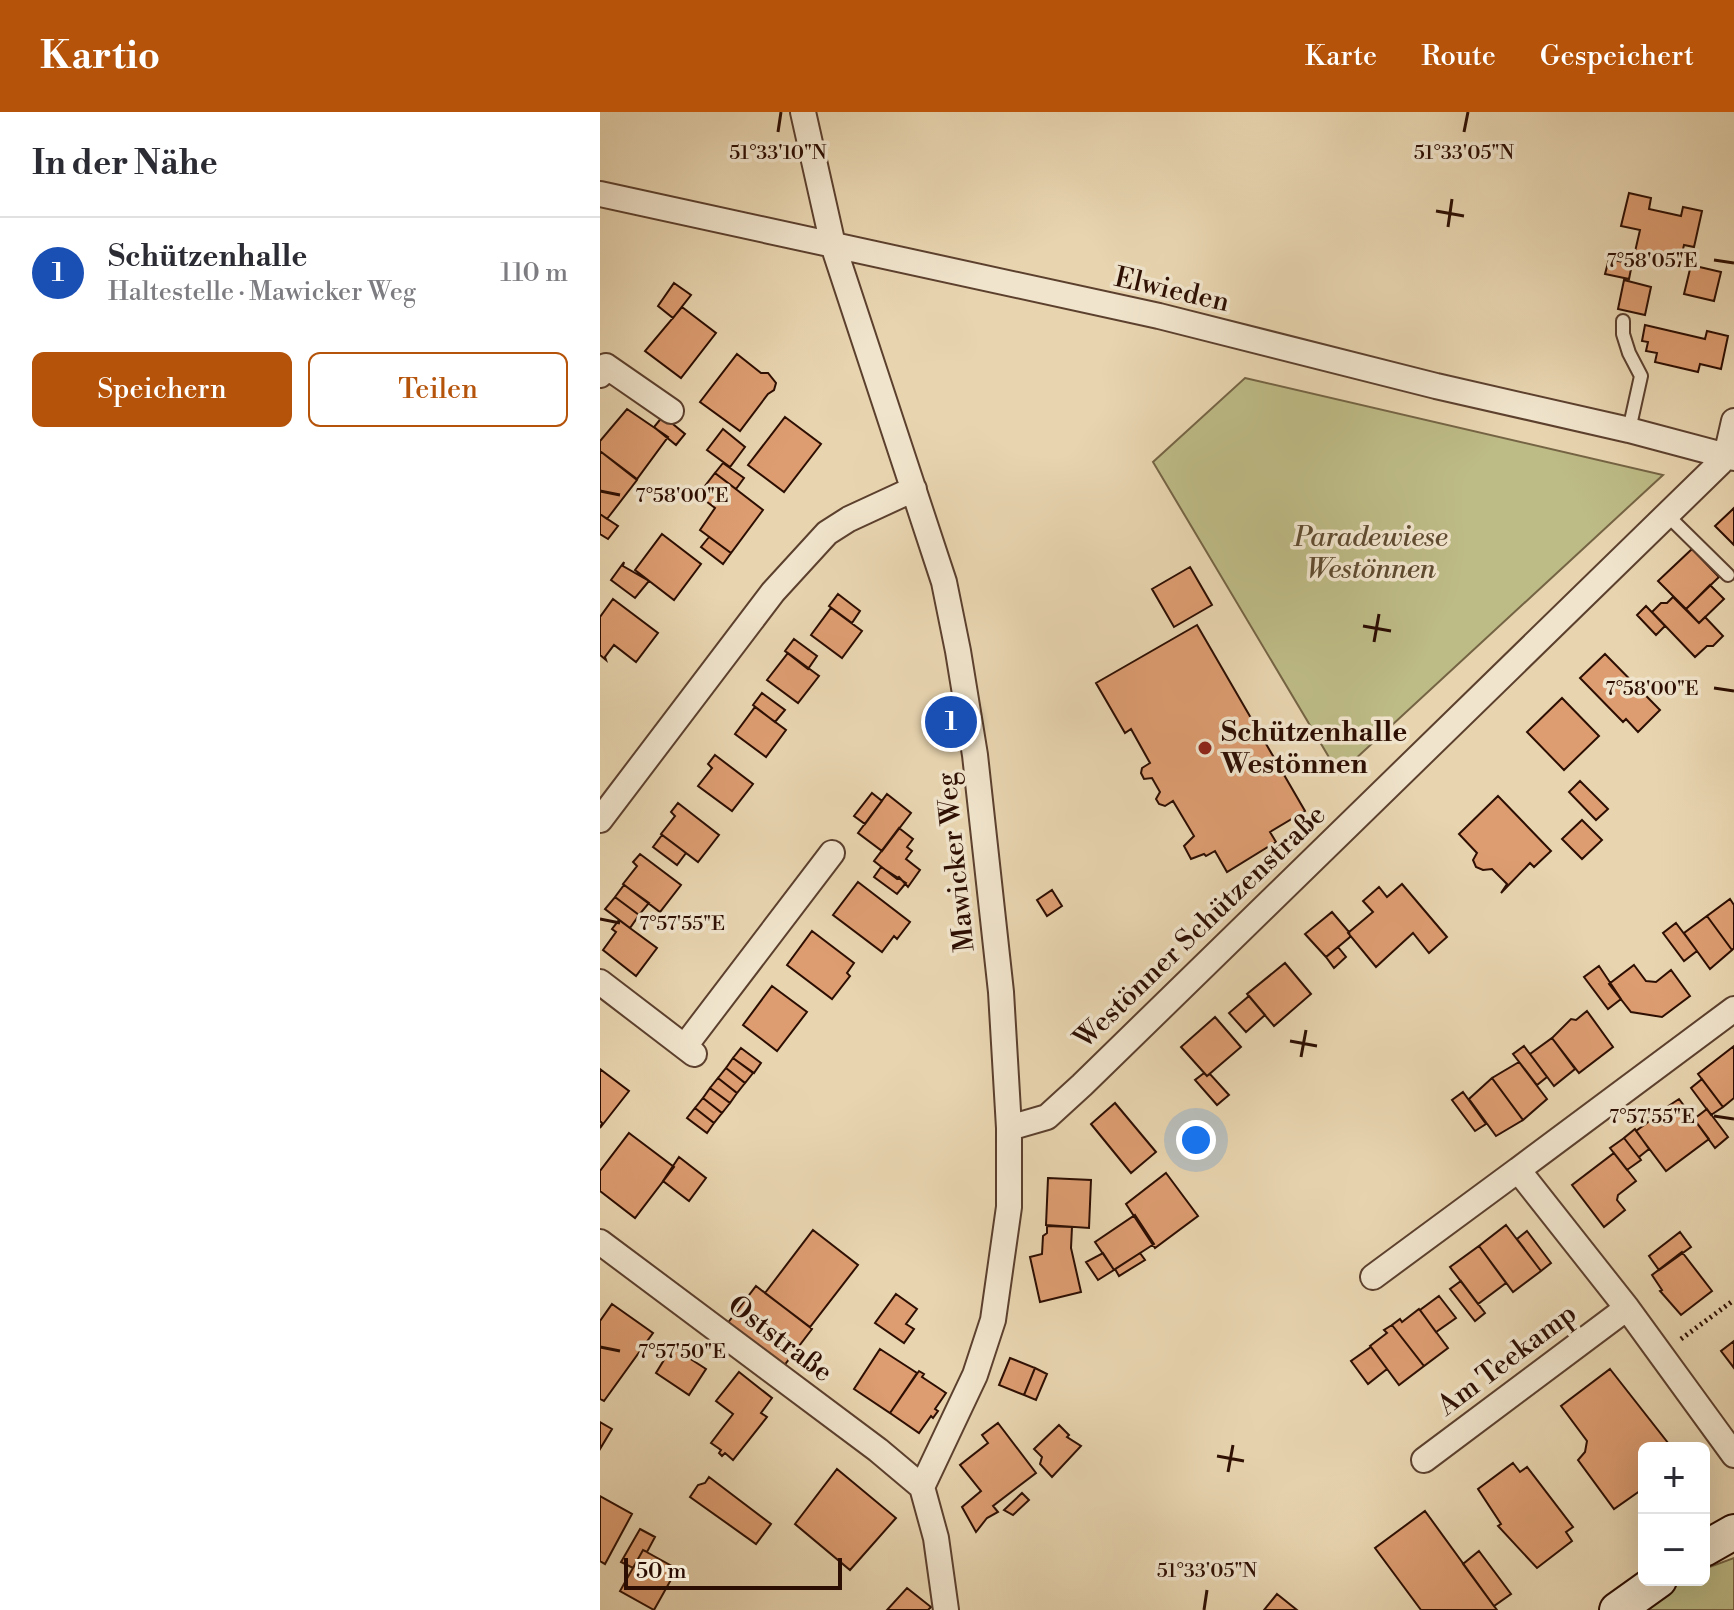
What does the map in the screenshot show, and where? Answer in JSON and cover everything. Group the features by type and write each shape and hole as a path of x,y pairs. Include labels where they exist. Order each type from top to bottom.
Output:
{"street":[{"name":"Mawicker Weg","path":"803,112 833,245 944,582 975,755 1001,992 1009,1128 1009,1207 993,1320 975,1375 922,1487"},
{"name":"Elwieden","path":"600,194 1159,316 1730,457"},
{"path":"600,375 606,366 671,411"},
{"path":"1730,457 1734,421"},
{"name":"Westönner Schützenstraße","path":"1009,1128 1047,1117 1082,1085 1730,457"},
{"path":"600,820 773,592 827,533 849,519 914,489"},
{"path":"600,982 689,1050 832,853"},
{"path":"1373,1277 1734,1009"},
{"path":"1518,1170 1627,1308 1734,1455"},
{"name":"Oststraße","path":"600,1242 878,1450 922,1487"},
{"name":"Am Teekamp","path":"1424,1460 1627,1308"},
{"path":"922,1487 936,1538 946,1610"},
{"path":"1710,1546 1734,1532"},
{"path":"1617,1610 1651,1586"}],"lane":[{"path":"1623,321 1629,353 1641,376 1629,430"},
{"path":"1667,515 1728,575"}],"path":[{"path":"1661,1354 1734,1300"}],"green space":[{"name":"Paradewiese Westönnen","path":"1245,378 1663,475 1339,774 1153,462"},
{"path":"1734,1558 1734,1610 1642,1610 1672,1586 1710,1586 1710,1567"}],"building":[{"path":"1629,193 1651,198 1649,209 1681,216 1683,207 1702,211 1694,247 1684,245 1679,266 1634,256 1640,230 1621,226"},
{"path":"1609,259 1632,264 1629,279 1605,274"},
{"path":"1691,265 1721,272 1714,301 1684,294"},
{"path":"1624,280 1651,287 1645,315 1618,309"},
{"path":"674,283 691,295 673,318 658,306"},
{"path":"682,307 716,333 681,378 645,351"},
{"path":"1645,325 1705,339 1707,331 1728,336 1721,369 1700,364 1698,372 1655,362 1657,353 1646,351 1648,342 1642,341"},
{"path":"737,354 761,373 768,373 776,383 774,390 740,431 700,402"},
{"path":"627,409 668,437 637,479 600,451 600,441"},
{"path":"663,416 685,434 676,445 654,427"},
{"path":"785,417 821,444 784,492 748,465"},
{"path":"723,429 745,447 730,467 707,450"},
{"path":"600,451 637,480 607,519 600,514"},
{"path":"723,463 744,478 736,489 715,473"},
{"path":"715,473 763,510 731,553 700,530 715,508 698,495"},
{"path":"1734,508 1734,545 1715,526"},
{"path":"600,514 618,526 608,539 600,534"},
{"path":"662,534 701,564 674,600 635,570"},
{"path":"709,537 731,553 723,564 701,547"},
{"path":"1692,549 1719,577 1686,609 1658,581"},
{"path":"624,562 623,566 649,581 635,598 611,580"},
{"path":"1190,567 1212,605 1174,627 1152,589"},
{"path":"1710,585 1724,599 1699,623 1686,609"},
{"path":"838,594 860,611 852,623 829,606"},
{"path":"1673,597 1699,623 1705,617 1723,636 1695,657 1652,612"},
{"path":"613,599 658,633 636,662 614,645 606,660 600,655 600,617"},
{"path":"1646,606 1665,626 1656,635 1637,615"},
{"path":"831,608 862,631 842,658 811,635"},
{"name":"Schützenhalle Westönnen","path":"1197,625 1305,811 1270,832 1276,842 1227,872 1215,851 1191,859 1184,846 1194,836 1173,801 1165,806 1159,804 1156,799 1160,792 1152,778 1144,779 1141,773 1142,768 1150,763 1131,729 1125,733 1096,683"},
{"path":"794,639 817,656 808,669 785,651"},
{"path":"788,653 819,676 798,703 767,680"},
{"path":"1605,654 1660,710 1638,732 1626,719 1623,722 1580,678"},
{"path":"762,693 785,710 775,722 753,705"},
{"path":"1562,698 1599,736 1564,770 1527,732"},
{"path":"755,707 786,730 766,757 735,734"},
{"path":"715,755 753,784 732,811 698,786 712,768 708,764"},
{"path":"1580,781 1608,809 1596,820 1569,792"},
{"path":"872,793 882,801 865,824 854,816"},
{"path":"887,794 911,813 882,851 858,833"},
{"path":"1498,796 1551,851 1534,867 1530,863 1501,893 1507,884 1492,869 1476,867 1473,860 1477,853 1459,834"},
{"path":"678,803 719,835 698,862 661,834 675,816 671,812"},
{"path":"1582,820 1602,840 1582,859 1562,839"},
{"path":"899,828 913,839 907,847 912,851 906,859 920,870 908,887 899,877 897,879 874,861"},
{"path":"662,835 686,853 677,865 653,847"},
{"path":"640,854 681,885 660,912 623,884 637,866 633,862"},
{"path":"881,867 906,883 897,894 874,877"},
{"path":"858,882 910,922 882,952 833,915"},
{"path":"1402,884 1447,937 1429,953 1413,933 1376,967 1348,933 1373,912 1363,901 1379,887 1387,897"},
{"path":"624,885 649,903 639,915 615,897"},
{"path":"1052,890 1062,906 1047,916 1037,900"},
{"path":"615,897 639,915 630,928 605,909"},
{"path":"1730,899 1734,905 1732,950 1707,916"},
{"path":"1332,912 1350,937 1326,957 1305,934"},
{"path":"1707,916 1732,950 1710,969 1684,933"},
{"path":"619,920 657,948 636,976 603,950 616,932 612,929"},
{"path":"1676,923 1697,951 1684,961 1663,933"},
{"path":"812,931 854,963 847,973 850,976 832,999 787,965"},
{"path":"1338,947 1346,957 1334,968 1326,957"},
{"path":"1285,963 1311,994 1274,1026 1247,994"},
{"path":"1634,965 1646,981 1656,982 1671,970 1690,996 1662,1017 1631,1012 1609,984"},
{"path":"1599,966 1621,999 1608,1009 1584,977"},
{"path":"772,986 807,1012 777,1051 743,1025"},
{"path":"1249,996 1265,1015 1246,1032 1229,1013"},
{"path":"1587,1011 1613,1047 1579,1073 1552,1038 1571,1019 1576,1020"},
{"path":"1215,1017 1241,1047 1207,1076 1181,1047"},
{"path":"1552,1038 1575,1069 1554,1086 1530,1054"},
{"path":"1524,1046 1547,1077 1537,1085 1513,1054"},
{"path":"1734,1046 1734,1098 1723,1107 1698,1074"},
{"path":"741,1048 761,1063 754,1073 733,1058"},
{"path":"733,1058 753,1073 745,1083 726,1068"},
{"path":"1519,1062 1547,1099 1523,1120 1492,1078"},
{"path":"726,1068 745,1083 737,1093 718,1078"},
{"path":"600,1069 629,1091 600,1128 602,1123"},
{"path":"1204,1073 1207,1076 1210,1074 1229,1095 1217,1105 1195,1080"},
{"path":"718,1078 737,1093 730,1103 710,1088"},
{"path":"1492,1078 1523,1120 1496,1136 1469,1099"},
{"path":"1702,1079 1723,1107 1711,1115 1691,1088"},
{"path":"710,1088 730,1103 722,1113 703,1098"},
{"path":"1463,1092 1486,1124 1475,1131 1452,1100"},
{"path":"703,1098 722,1113 714,1123 695,1108"},
{"path":"1679,1099 1709,1139 1666,1171 1636,1131"},
{"path":"1115,1103 1156,1152 1131,1173 1091,1124"},
{"path":"695,1108 714,1123 707,1133 687,1118"},
{"path":"1707,1109 1728,1137 1715,1148 1694,1119"},
{"path":"1635,1129 1649,1149 1639,1157 1641,1160 1624,1138"},
{"path":"629,1133 674,1167 635,1218 600,1191 600,1171"},
{"path":"1624,1138 1641,1160 1627,1170 1610,1148"},
{"path":"1614,1153 1636,1181 1618,1195 1617,1200 1625,1210 1604,1227 1572,1185"},
{"path":"679,1157 706,1178 689,1201 663,1181"},
{"path":"1166,1173 1198,1216 1155,1248 1126,1204"},
{"path":"1048,1178 1091,1180 1089,1228 1046,1225"},
{"path":"1135,1215 1154,1244 1114,1270 1095,1242"},
{"path":"1506,1225 1541,1271 1513,1292 1479,1246"},
{"path":"1047,1226 1072,1227 1071,1248 1081,1292 1040,1302 1030,1257 1042,1254"},
{"path":"813,1230 858,1265 810,1327 765,1293"},
{"path":"1527,1231 1551,1263 1541,1271 1517,1239"},
{"path":"1680,1232 1691,1247 1659,1270 1649,1256"},
{"path":"1479,1246 1506,1283 1478,1304 1450,1267"},
{"path":"1682,1252 1712,1291 1681,1315 1660,1291 1652,1275"},
{"path":"1103,1253 1114,1270 1098,1280 1086,1262"},
{"path":"1140,1253 1145,1260 1119,1276 1115,1269"},
{"path":"1461,1281 1485,1313 1475,1321 1450,1289"},
{"path":"756,1286 812,1329 783,1367 727,1324"},
{"path":"896,1294 917,1309 906,1324 914,1329 904,1343 875,1323"},
{"path":"1439,1296 1456,1318 1436,1332 1420,1310"},
{"path":"612,1304 653,1333 604,1401 600,1399 600,1321"},
{"path":"1419,1309 1448,1348 1424,1366 1392,1325 1400,1319 1402,1322"},
{"path":"1392,1325 1424,1366 1399,1385 1370,1346"},
{"path":"1734,1341 1734,1368 1721,1351"},
{"path":"672,1347 706,1369 689,1395 656,1373"},
{"path":"1371,1347 1387,1369 1368,1384 1351,1361"},
{"path":"880,1349 917,1373 890,1413 854,1389"},
{"path":"1010,1358 1035,1368 1024,1395 999,1385"},
{"path":"1035,1368 1047,1374 1036,1400 1024,1395"},
{"path":"1610,1369 1667,1442 1638,1442 1638,1492 1614,1509 1578,1460 1585,1452 1587,1441 1561,1406"},
{"path":"919,1371 924,1374 922,1377 946,1393 935,1409 938,1411 919,1433 890,1413"},
{"path":"739,1372 772,1398 761,1413 767,1417 733,1460 725,1453 722,1456 719,1453 721,1450 711,1443 733,1414 716,1401"},
{"path":"600,1422 612,1429 600,1449"},
{"path":"998,1423 1036,1473 993,1506 998,1512 987,1518 976,1532 962,1507 981,1491 960,1465 988,1443 982,1435"},
{"path":"1059,1425 1069,1435 1067,1437 1081,1446 1052,1477 1040,1464 1042,1457 1034,1449"},
{"path":"1513,1463 1520,1472 1527,1467 1573,1527 1566,1532 1572,1541 1537,1568 1498,1526 1501,1524 1478,1489"},
{"path":"837,1469 896,1518 850,1570 795,1524"},
{"path":"709,1477 771,1524 756,1544 690,1497 698,1485 705,1483"},
{"path":"1022,1493 1029,1500 1013,1515 1004,1510"},
{"path":"600,1496 632,1514 605,1564 600,1561"},
{"path":"1425,1511 1497,1610 1421,1610 1375,1548"},
{"path":"640,1529 655,1537 633,1568 621,1562"},
{"path":"643,1550 677,1569 654,1610 620,1591"},
{"path":"1479,1551 1511,1594 1494,1606 1463,1564"},
{"path":"907,1588 931,1607 928,1610 887,1610"},
{"path":"1277,1594 1297,1610 1264,1610"}],"place":[{"name":"Schützenhalle","path":"951,722"},
{"name":"Schützenhalle Westönnen","path":"1205,748"}]}
